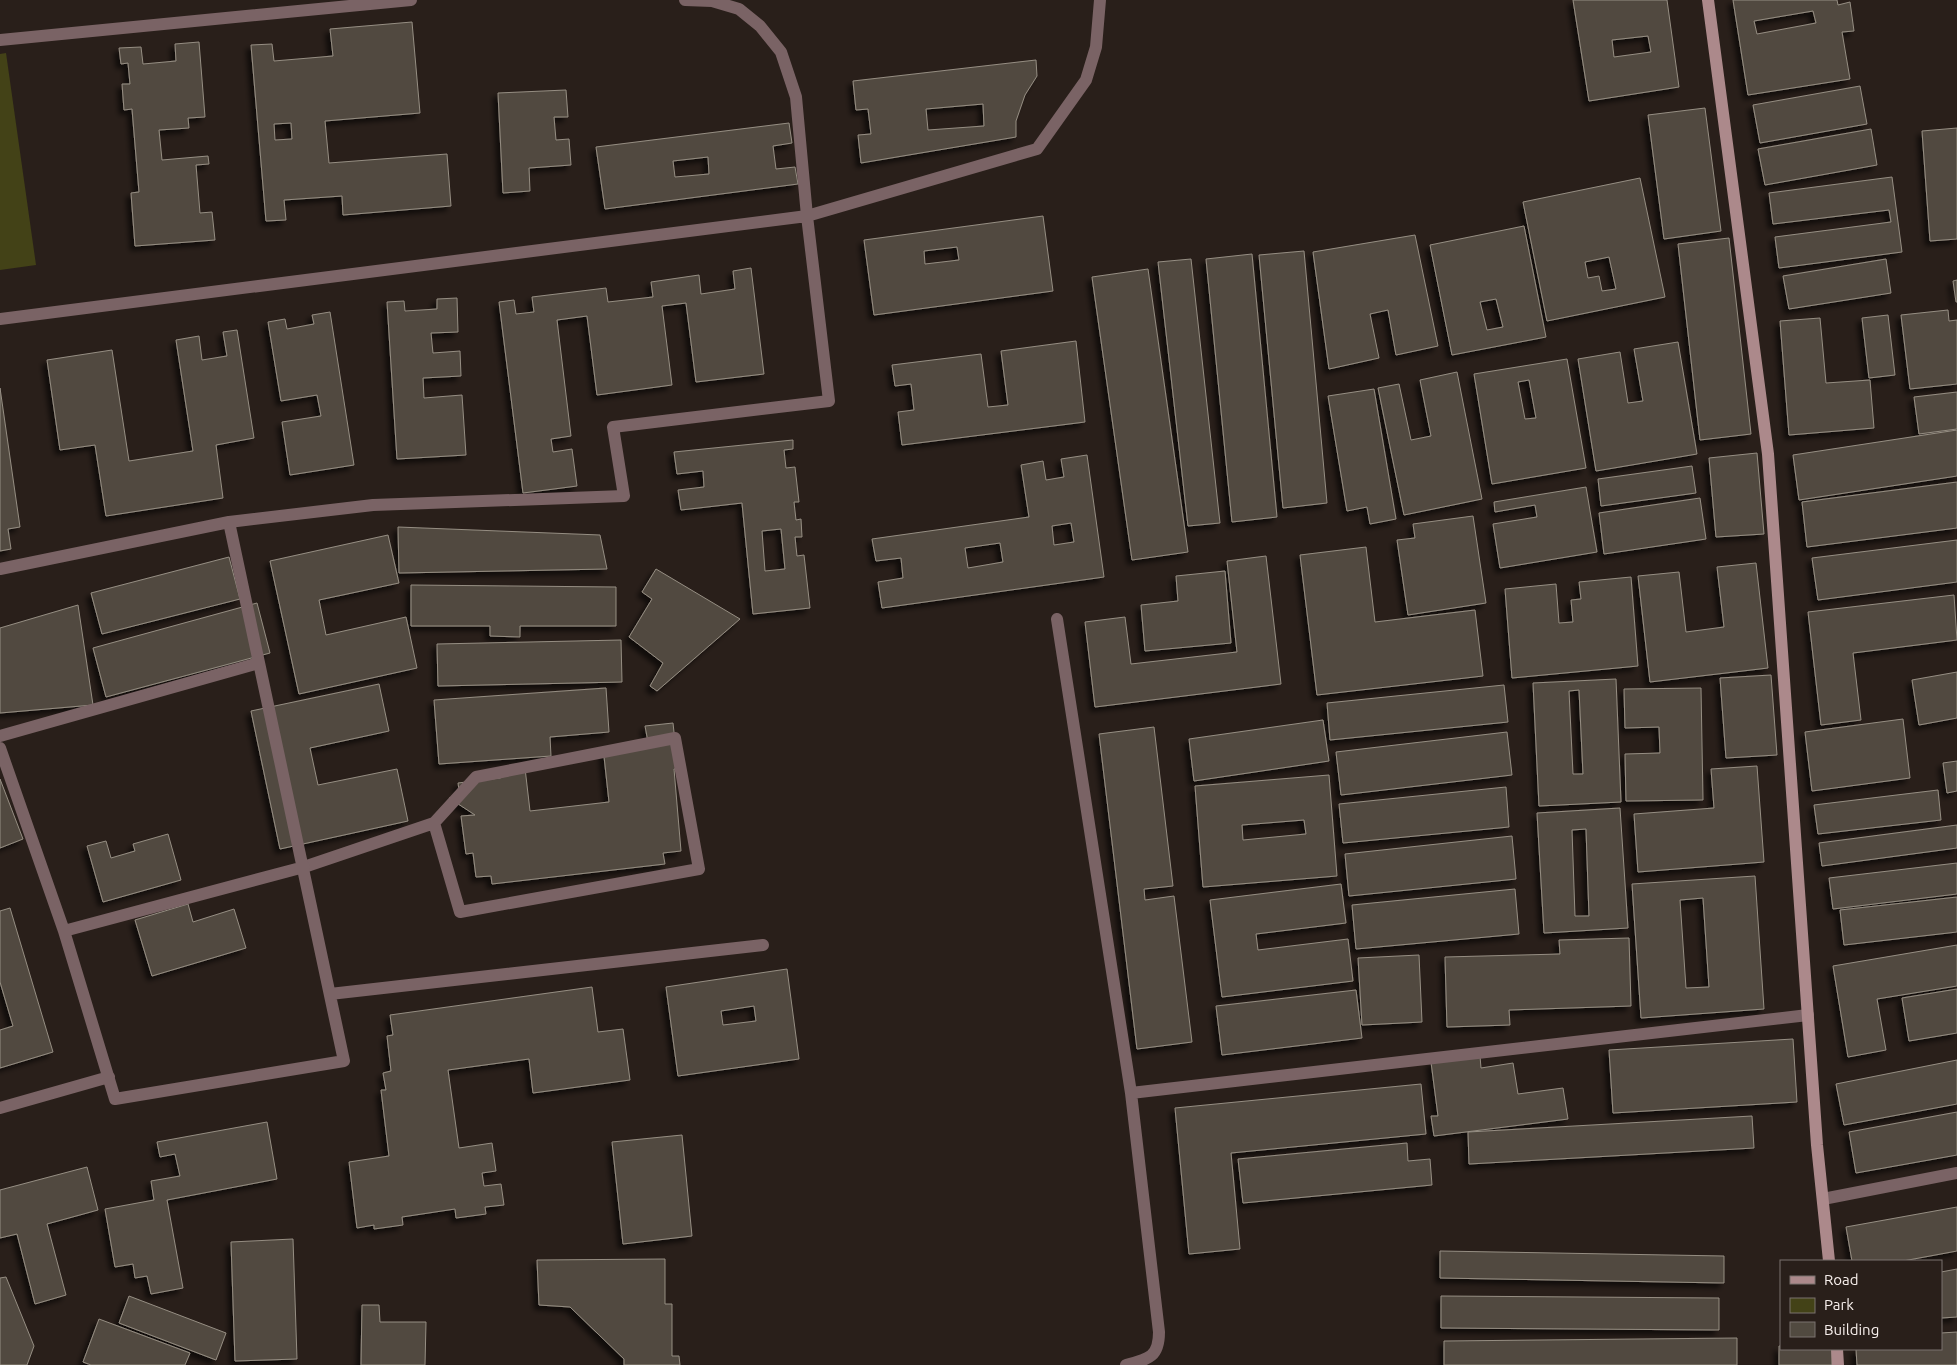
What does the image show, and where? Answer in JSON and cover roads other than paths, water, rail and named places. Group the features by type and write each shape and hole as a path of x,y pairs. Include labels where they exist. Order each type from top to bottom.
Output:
{"street":[{"path":"0,40 411,0"},
{"path":"0,569 229,522 373,505 624,496 614,427 830,401 807,216 796,97 781,52 760,26 739,9 712,1 686,0"},
{"path":"0,319 807,216 1037,149 1086,80 1096,47 1100,0"},
{"path":"1708,0 1768,454 1817,1145 1829,1260"},
{"path":"0,748 64,931 115,1099 344,1061 229,522"},
{"path":"1057,619 1131,1094 1159,1332 1159,1346 1147,1360 1126,1365"},
{"path":"0,736 259,663"},
{"path":"64,931 304,867 434,823 476,777 675,738 698,869 460,912 434,823"},
{"path":"330,994 763,945"},
{"path":"1131,1094 1808,1015"},
{"path":"0,1108 109,1077"},
{"path":"1823,1200 1957,1173"},
{"path":"1836,1350 1838,1365"}]}
